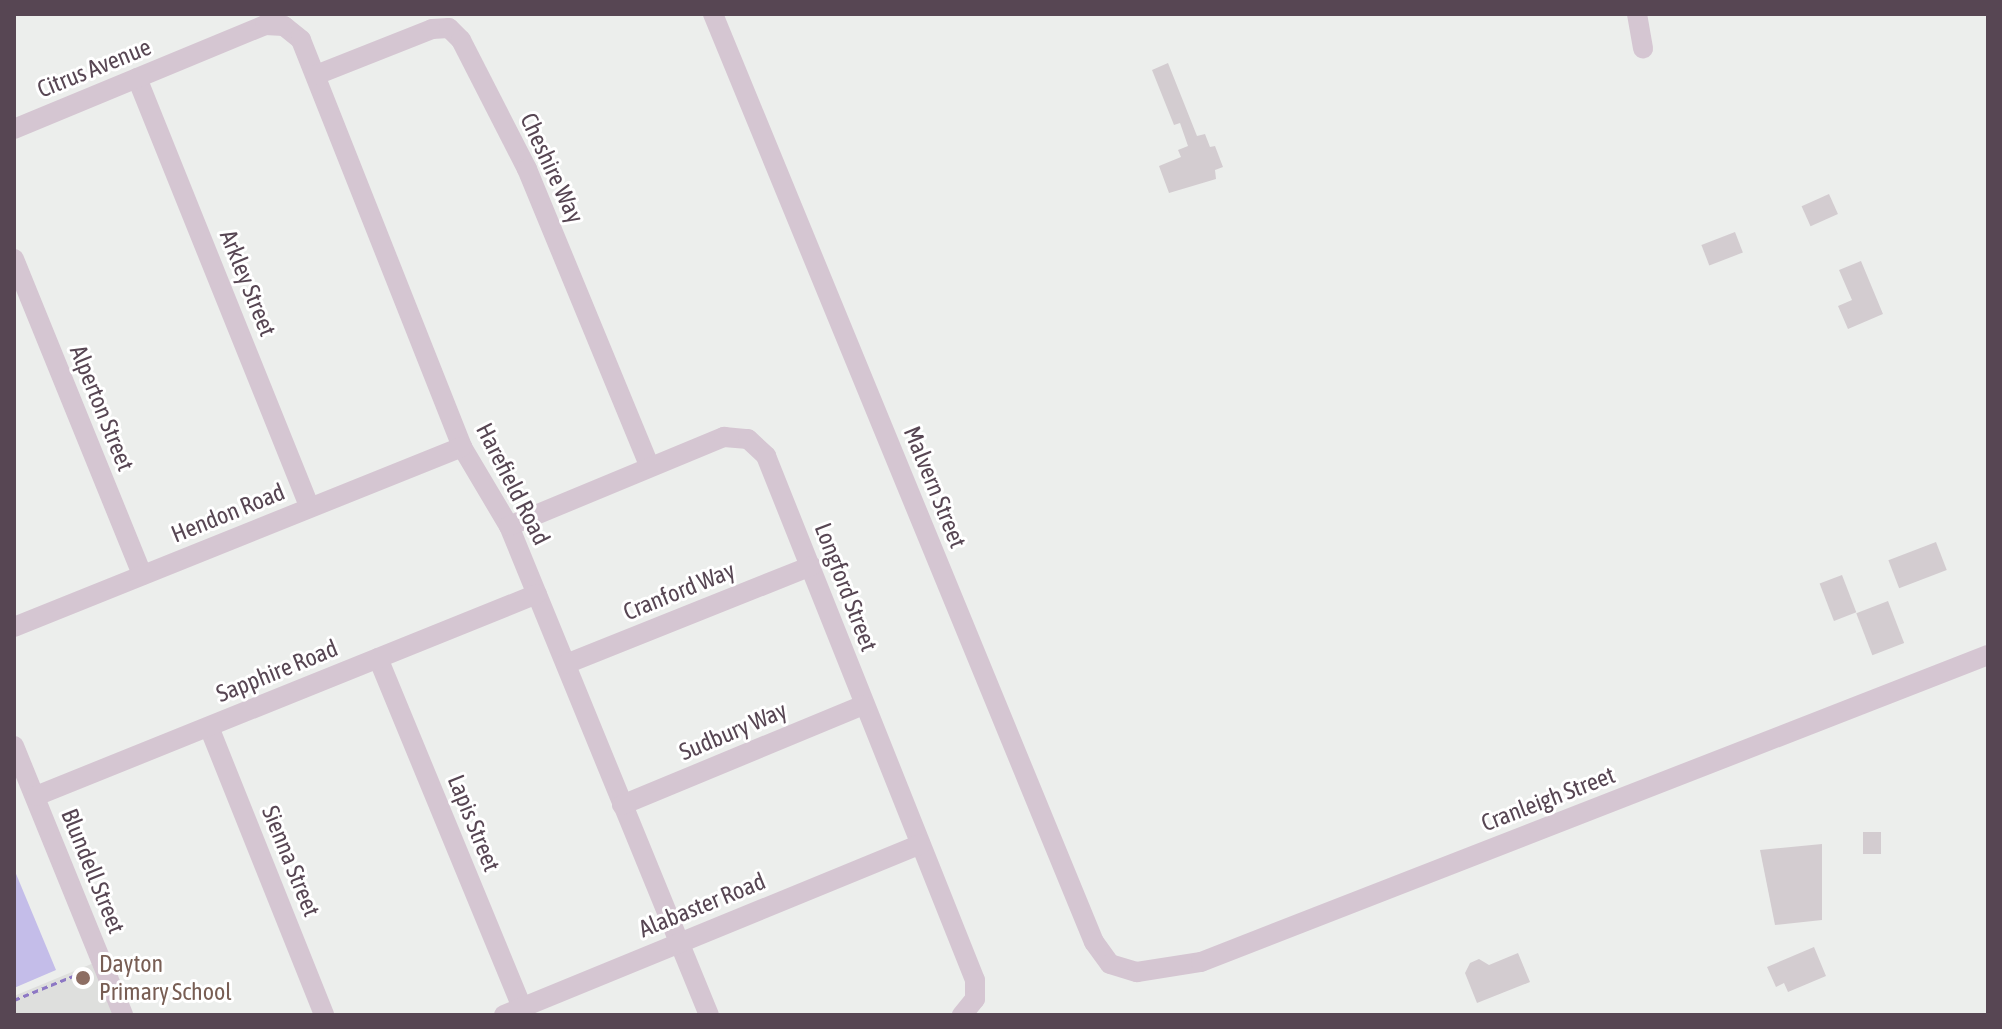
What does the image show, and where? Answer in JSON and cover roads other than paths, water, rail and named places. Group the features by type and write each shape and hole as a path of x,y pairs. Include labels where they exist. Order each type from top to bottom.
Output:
{"street":[{"name":"Malvern Street","path":"713,14 1094,942 1110,964 1123,968"},
{"path":"1637,14 1643,48"},
{"name":"Harefield Road","path":"286,20 301,40 316,75 462,447 509,526 709,1015"},
{"name":"Citrus Avenue","path":"14,129 265,25 286,20"},
{"name":"Cheshire Way","path":"316,75 448,21 461,40 527,169 650,467"},
{"name":"Arkley Street","path":"137,78 310,508"},
{"name":"Alperton Street","path":"14,259 142,575"},
{"name":"Longford Street","path":"509,526 724,437 748,439 766,456 975,980 969,1007"},
{"name":"Hendon Road","path":"14,627 462,447"},
{"name":"Cranford Way","path":"566,664 811,566"},
{"name":"Sapphire Road","path":"36,796 537,594"},
{"name":"Cranleigh Street","path":"1123,968 1137,972 1201,962 1988,655"},
{"name":"Lapis Street","path":"378,658 513,1011"},
{"name":"Sudbury Way","path":"622,805 863,705"},
{"name":"Sienna Street","path":"209,727 324,1015"},
{"name":"Blundell Street","path":"14,746 123,1015"},
{"name":"Alabaster Road","path":"513,1011 920,844"}],"place":[{"name":"Dayton Primary School","path":"83,978"}]}
